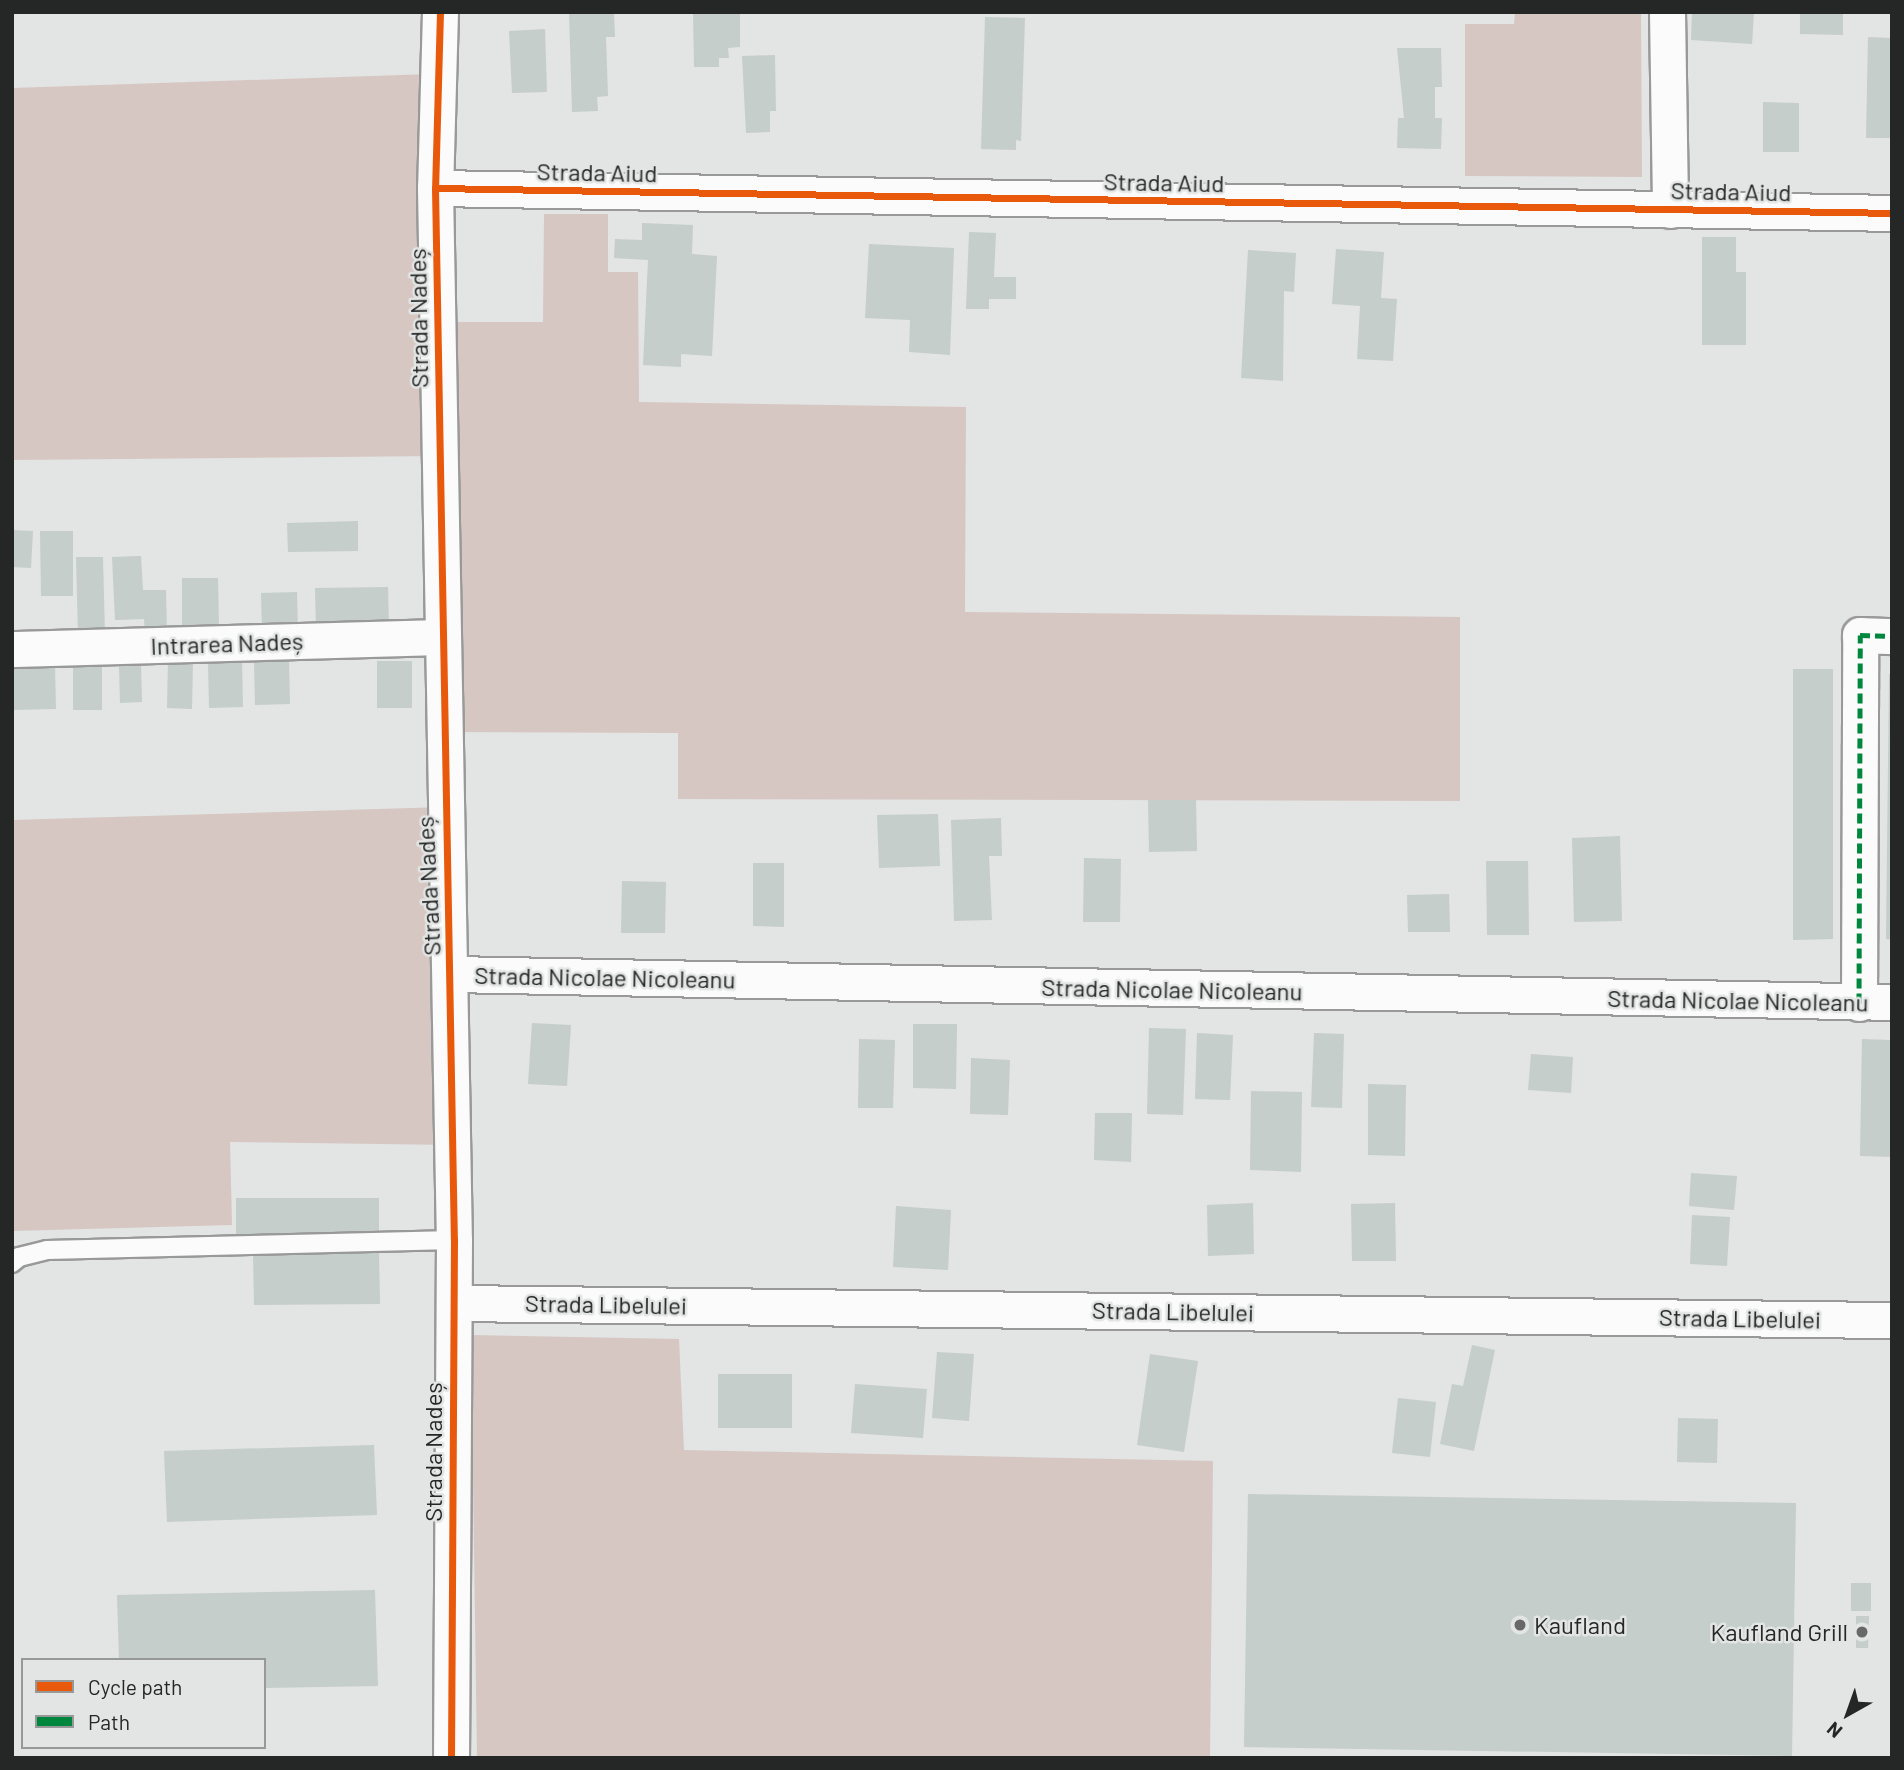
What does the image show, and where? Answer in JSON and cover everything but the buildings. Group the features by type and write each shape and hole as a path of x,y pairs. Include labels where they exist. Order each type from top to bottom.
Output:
{"street":[{"name":"Strada Nadeș","path":"440,12 435,188 441,637 451,974 454,1240 451,1758"},
{"path":"1667,12 1670,210"},
{"name":"Strada Aiud","path":"435,188 1892,213"},
{"path":"1875,1002 1860,635 1892,636"},
{"name":"Intrarea Nadeș","path":"12,649 441,637"},
{"name":"Strada Nicolae Nicoleanu","path":"451,974 1875,1002"},
{"name":"Strada Libelulei","path":"454,1303 1892,1320"}],"lane":[{"path":"12,1263 19,1257 47,1250 454,1240"}],"shaded area":[{"path":"1515,12 1641,12 1642,177 1465,176 1465,24 1514,24"},
{"path":"431,74 439,456 12,460 12,88"},
{"path":"544,214 608,214 608,272 638,272 639,402 966,407 965,612 1460,617 1460,801 678,799 678,733 454,732 453,322 543,322"},
{"path":"444,807 453,1145 230,1142 232,1225 12,1231 12,820"},
{"path":"471,1335 679,1339 684,1450 1213,1461 1210,1758 477,1758"}],"marked path":[{"path":"1859,1003 1860,635 1892,636"}],"cycle path":[{"path":"440,12 435,188 454,1240 451,1758"},
{"path":"435,188 1892,213"}],"place":[{"name":"Kaufland","path":"1520,1625"},
{"name":"Kaufland Grill","path":"1862,1632"}]}
